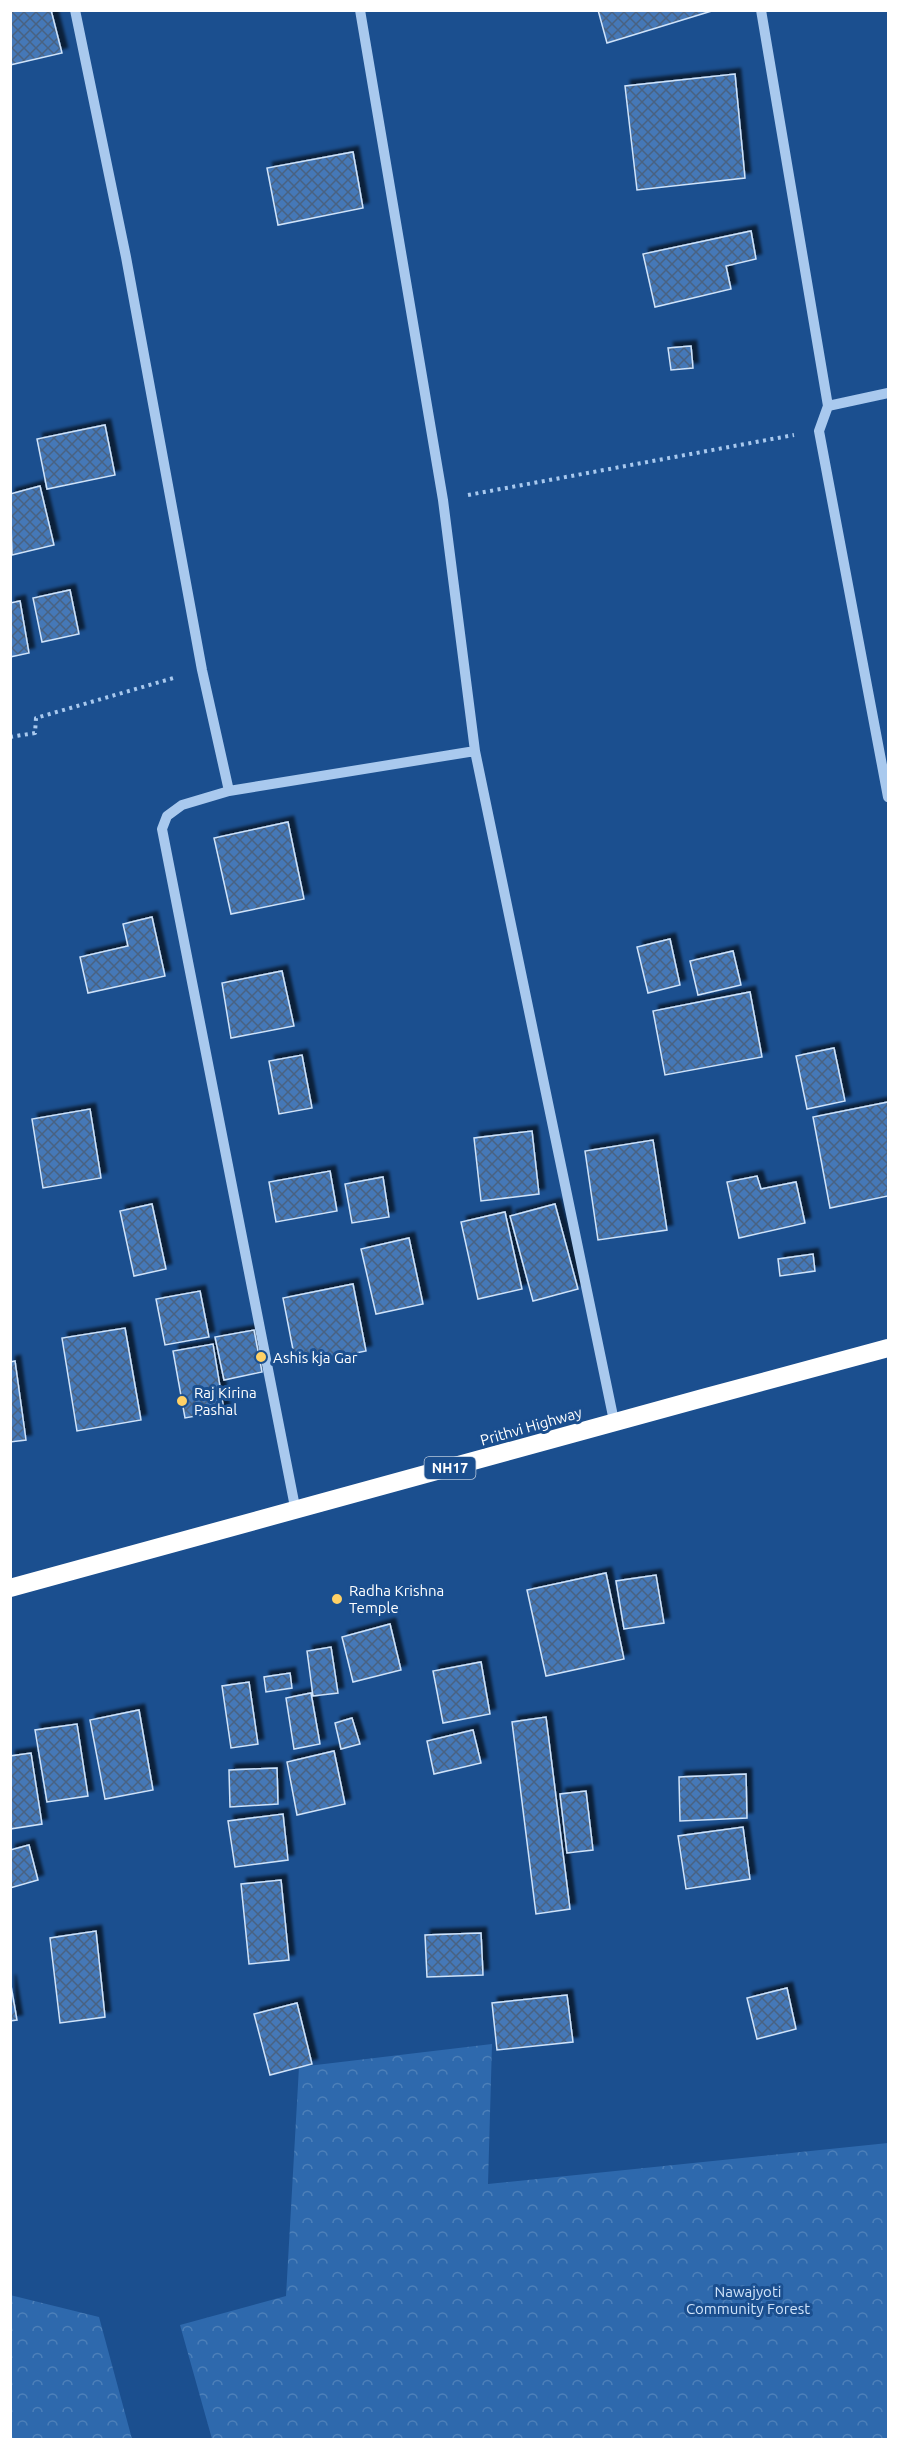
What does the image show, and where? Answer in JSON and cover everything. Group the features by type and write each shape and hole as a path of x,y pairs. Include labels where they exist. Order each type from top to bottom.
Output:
{"highway":[{"name":"Prithvi Highway","path":"10,1588 297,1512 614,1421 888,1348"}],"street":[{"path":"75,10 126,257 202,670 229,790"},
{"path":"360,10 443,500 474,751 614,1421"},
{"path":"761,10 828,406 819,431 888,797"},
{"path":"828,406 888,393"},
{"path":"297,1512 162,829 167,816 182,805 229,790 474,751"}],"path":[{"path":"443,500 819,431"},
{"path":"10,737 34,733 36,718 202,670"}],"green space":[{"name":"Nawajyoti Community Forest","path":"492,2044 488,2184 888,2143 888,2439 212,2439 180,2325 286,2296 299,2067"},
{"path":"10,2295 99,2317 132,2439 11,2439"}],"building":[{"path":"10,10 51,10 62,53 10,65"},
{"path":"598,10 715,10 607,43"},
{"path":"735,74 745,178 637,190 625,86"},
{"path":"353,152 363,208 278,225 267,168"},
{"path":"751,231 756,259 726,266 731,289 655,307 643,254"},
{"path":"691,346 693,368 671,370 668,348"},
{"path":"105,425 115,475 47,489 37,439"},
{"path":"40,486 54,545 12,555 10,494"},
{"path":"70,590 79,634 42,642 33,598"},
{"path":"20,601 29,653 10,657 10,603"},
{"path":"288,822 304,899 231,914 214,838"},
{"path":"152,917 165,976 88,993 80,957 128,946 123,924"},
{"path":"670,939 680,985 648,993 637,947"},
{"path":"733,951 741,985 698,995 690,961"},
{"path":"282,971 294,1026 231,1038 222,983"},
{"path":"750,992 762,1057 665,1075 653,1011"},
{"path":"834,1048 845,1101 807,1109 796,1056"},
{"path":"302,1055 312,1108 279,1114 269,1061"},
{"path":"888,1102 888,1196 830,1208 813,1117"},
{"path":"90,1109 101,1178 43,1188 32,1119"},
{"path":"532,1131 539,1194 481,1201 474,1138"},
{"path":"653,1140 667,1230 598,1240 585,1151"},
{"path":"330,1171 337,1211 276,1222 269,1182"},
{"path":"757,1176 761,1189 796,1182 805,1223 739,1238 727,1182"},
{"path":"383,1177 389,1217 352,1223 345,1184"},
{"path":"152,1204 166,1269 134,1276 120,1211"},
{"path":"555,1204 578,1289 533,1301 510,1216"},
{"path":"505,1212 522,1289 478,1299 461,1222"},
{"path":"409,1238 423,1304 376,1314 361,1249"},
{"path":"813,1254 815,1271 780,1276 778,1259"},
{"path":"353,1284 366,1351 296,1365 283,1298"},
{"path":"200,1291 209,1337 165,1345 156,1299"},
{"path":"125,1328 141,1420 77,1431 62,1338"},
{"path":"254,1330 262,1372 224,1380 215,1337"},
{"path":"213,1344 224,1411 185,1418 173,1351"},
{"path":"15,1361 26,1440 10,1442 10,1362"},
{"path":"606,1573 624,1659 546,1676 527,1590"},
{"path":"656,1575 664,1623 624,1629 616,1581"},
{"path":"390,1624 401,1670 353,1682 342,1637"},
{"path":"331,1647 338,1693 313,1696 307,1651"},
{"path":"481,1662 490,1714 443,1723 433,1671"},
{"path":"290,1673 292,1688 266,1692 264,1677"},
{"path":"249,1682 258,1744 231,1748 222,1686"},
{"path":"311,1693 320,1744 294,1749 286,1698"},
{"path":"139,1710 153,1790 105,1799 90,1720"},
{"path":"546,1717 570,1909 536,1914 512,1722"},
{"path":"352,1718 360,1744 341,1749 335,1723"},
{"path":"77,1724 88,1796 47,1802 35,1730"},
{"path":"473,1730 481,1763 434,1774 427,1741"},
{"path":"334,1751 345,1804 297,1815 287,1762"},
{"path":"31,1753 42,1824 10,1829 10,1756"},
{"path":"277,1768 278,1804 230,1807 229,1770"},
{"path":"746,1774 747,1818 680,1821 679,1777"},
{"path":"586,1791 593,1850 567,1853 560,1794"},
{"path":"283,1814 288,1860 235,1867 228,1821"},
{"path":"743,1827 750,1879 686,1889 678,1836"},
{"path":"29,1845 38,1880 10,1888 10,1850"},
{"path":"281,1880 289,1960 249,1964 241,1884"},
{"path":"96,1931 105,2017 60,2023 50,1938"},
{"path":"481,1933 483,1975 427,1977 425,1935"},
{"path":"10,1980 17,2020 10,2021"},
{"path":"787,1988 796,2029 757,2039 747,1998"},
{"path":"567,1995 573,2042 497,2050 492,2003"},
{"path":"297,2003 312,2064 270,2075 254,2014"}],"place":[{"name":"Ashis kja Gar","path":"261,1357"},
{"name":"Raj Kirina Pashal","path":"182,1401"},
{"name":"Radha Krishna Temple","path":"337,1599"}]}
